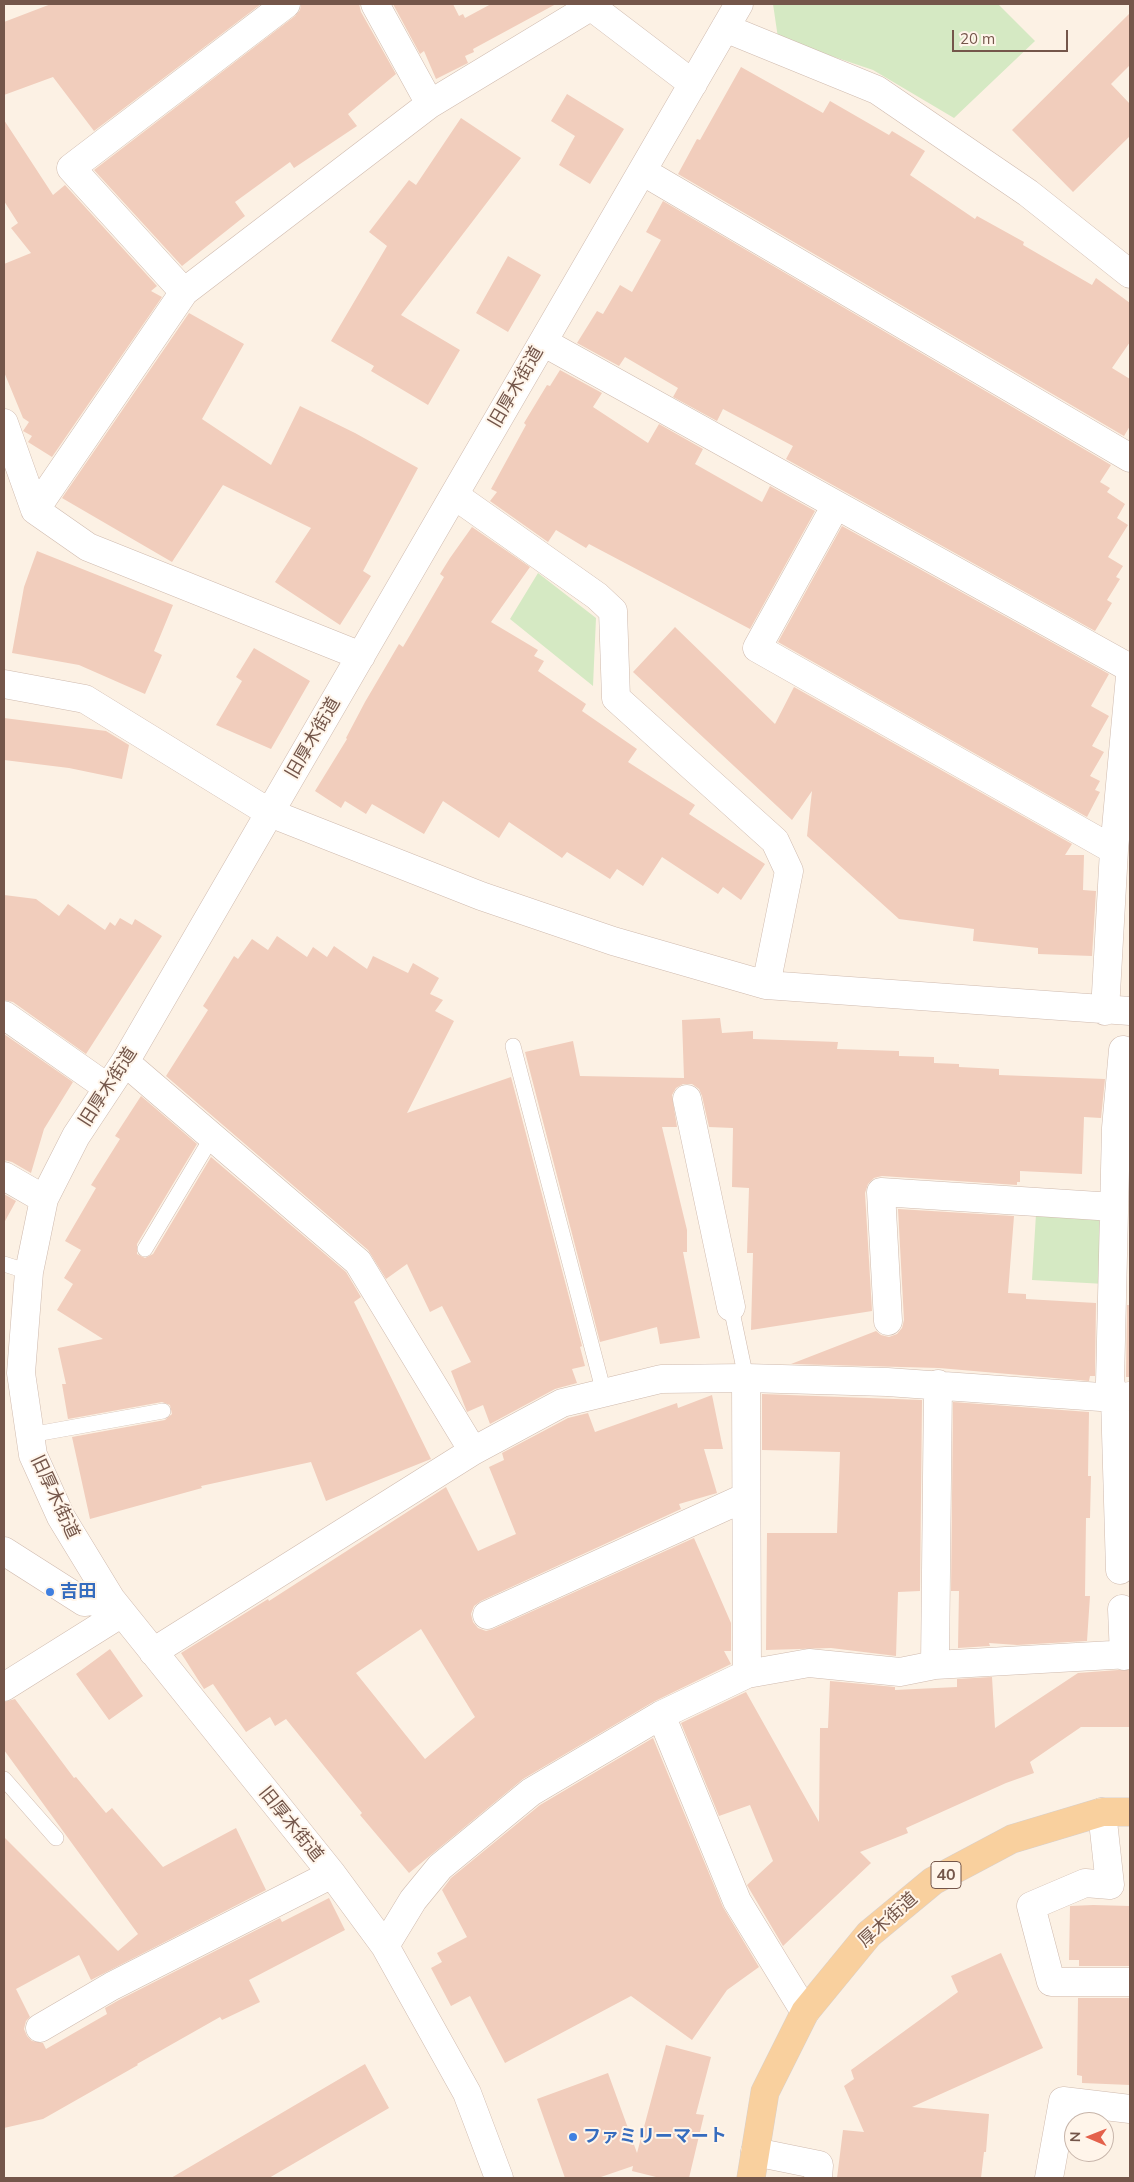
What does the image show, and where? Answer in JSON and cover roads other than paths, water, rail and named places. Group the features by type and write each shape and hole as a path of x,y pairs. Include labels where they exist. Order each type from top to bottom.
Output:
{"main road":[{"name":"厚木街道","path":"751,2178 765,2092 805,2012 869,1934 934,1881 1012,1839 1102,1812 1130,1812"}],"street":[{"path":"184,292 71,168 286,4"},
{"path":"375,4 430,104"},
{"name":"旧厚木街道","path":"499,2178 467,2093 384,1946 332,1874 117,1606 61,1517 33,1455 30,1435 12,1372 44,1199 76,1136 125,1062 739,4"},
{"path":"35,510 184,292 430,104 589,5 693,84"},
{"path":"725,28 877,90 1028,193 1130,274"},
{"path":"642,171 1130,458"},
{"path":"543,342 1130,668"},
{"path":"4,423 35,510 88,547 361,656"},
{"path":"454,495 597,596 613,611 616,698 775,841 789,871 766,985"},
{"path":"836,505 757,648 1114,850"},
{"path":"4,684 85,699 270,813 481,896 613,941 766,985 1118,1011 1114,850 1130,676"},
{"path":"4,1015 108,1088"},
{"path":"1120,1570 1123,1397 1110,1382 1116,1128 1123,1050"},
{"path":"125,1062 358,1262 473,1451"},
{"path":"687,1100 731,1307"},
{"path":"4,1176 44,1199"},
{"path":"888,1321 881,1192 1114,1207"},
{"path":"746,1378 747,1674"},
{"path":"153,1652 473,1451 562,1403 661,1379 746,1378 938,1384 1123,1397"},
{"path":"935,1665 938,1384"},
{"path":"487,1615 746,1497"},
{"path":"4,1551 84,1602 117,1606"},
{"path":"4,1687 117,1606"},
{"path":"384,1946 413,1900 440,1867 531,1792 660,1715 747,1674 809,1663 900,1672 935,1665 1127,1655 1122,1609"},
{"path":"660,1715 737,1901 805,2012"},
{"path":"1102,1812 1110,1885 1085,1883 1030,1906 1051,1982 1130,1982"},
{"path":"40,2028 112,1986 332,1874"},
{"path":"1049,2178 1063,2101 1130,2108"},
{"path":"755,2152 819,2164 818,2178"}],"lane":[{"path":"513,1046 604,1393"},
{"path":"145,1249 212,1137"},
{"path":"4,1264 29,1272"},
{"path":"731,1307 746,1378"},
{"path":"30,1435 163,1411"},
{"path":"4,1779 56,1838"}],"place":[{"name":"吉田","path":"50,1592"},
{"name":"ファミリーマート","path":"573,2137"}]}
